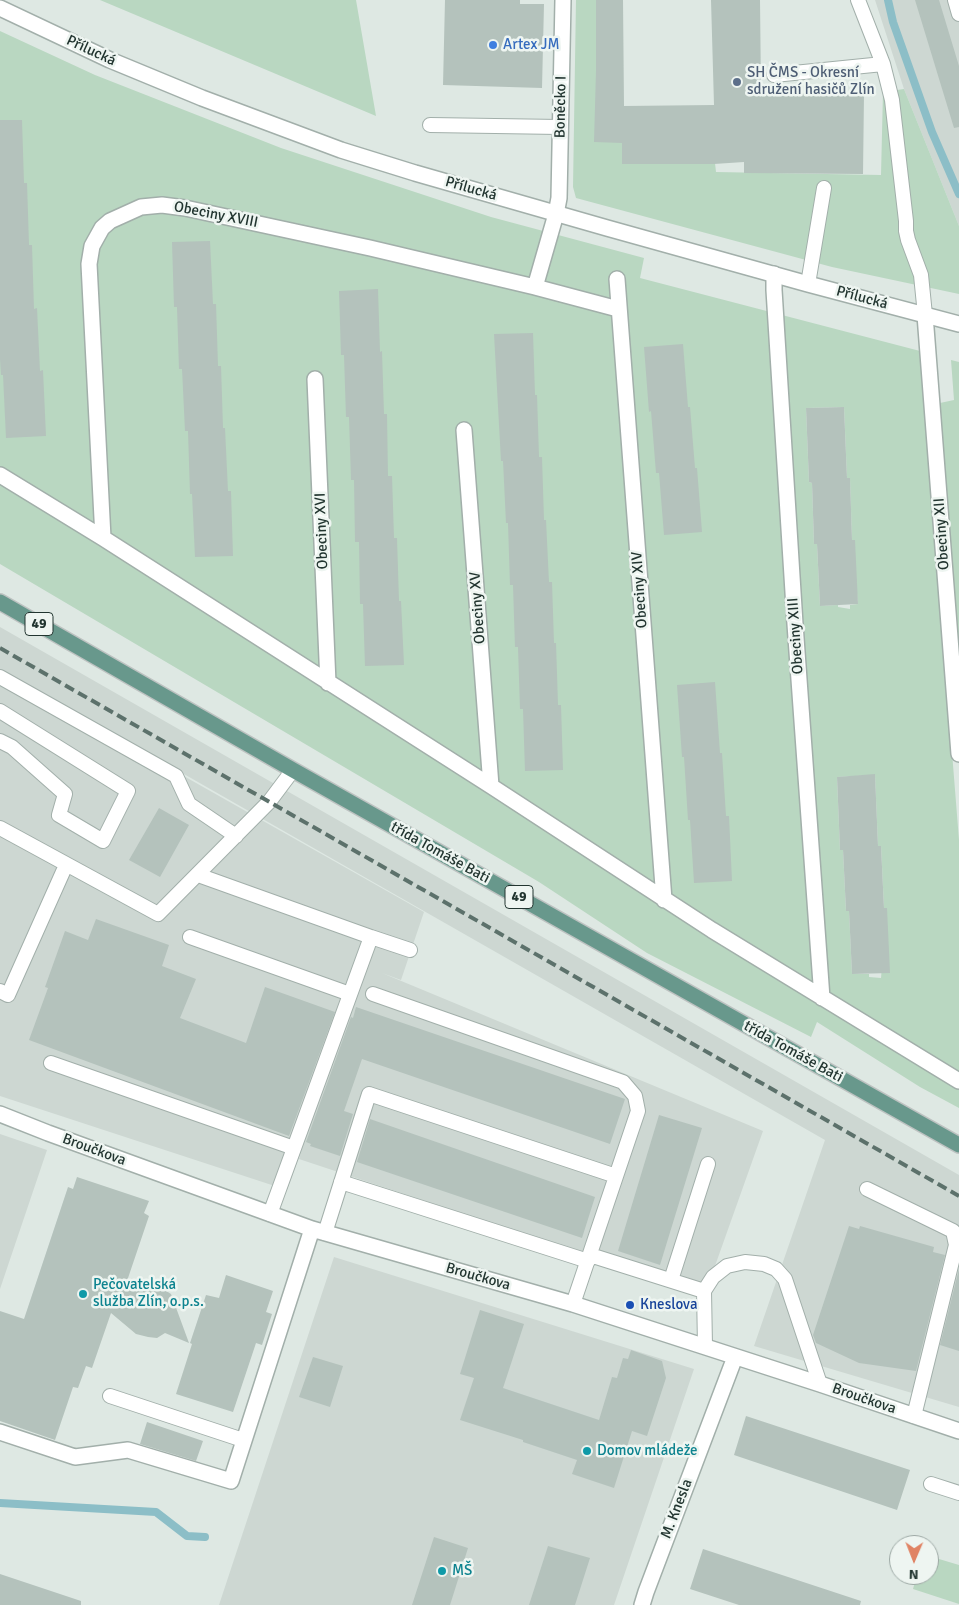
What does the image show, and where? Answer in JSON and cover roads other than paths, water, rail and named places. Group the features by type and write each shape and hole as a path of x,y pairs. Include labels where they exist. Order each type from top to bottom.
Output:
{"main road":[{"name":"třída Tomáše Bati","path":"0,602 293,770 959,1146"}],"street":[{"name":"Boněcko I","path":"556,214 559,198 563,0"},
{"name":"Přílucká","path":"0,8 110,60 202,98 341,150 556,214 959,324"},
{"name":"Obeciny XVIII","path":"103,538 90,254 96,237 102,228 110,221 141,207 162,205 185,208 370,248 535,287 618,309"},
{"path":"535,287 556,214"},
{"name":"Obeciny XIII","path":"774,274 795,624 822,998"},
{"name":"Obeciny XIV","path":"617,279 664,900"},
{"name":"Obeciny XII","path":"925,315 959,754"},
{"name":"Obeciny XVI","path":"315,379 328,683"},
{"name":"Obeciny XV","path":"464,430 491,786"},
{"path":"0,475 103,538 491,786 664,900 959,1081"},
{"name":"Broučkova","path":"0,1114 319,1231 573,1304 959,1431"},
{"path":"0,1432 75,1457 128,1450 230,1481 319,1231"},
{"name":"M. Knesla","path":"642,1605 735,1357"}],"lane":[{"path":"858,0 882,64 892,100 906,230 921,275 925,315"},
{"path":"955,0 959,14"},
{"path":"774,75 882,64"},
{"path":"430,125 560,127"},
{"path":"808,284 824,188"},
{"path":"0,677 176,776 189,804 236,836"},
{"path":"0,711 128,791 103,841 59,815 65,794 12,747 0,741"},
{"path":"0,828 158,914 269,802 293,770"},
{"path":"0,991 8,995 66,864"},
{"path":"198,875 410,950"},
{"path":"190,937 350,994"},
{"path":"270,1214 371,937"},
{"path":"373,994 623,1082 635,1096 638,1112 573,1304"},
{"path":"51,1063 294,1148"},
{"path":"319,1231 341,1182 369,1094 616,1176"},
{"path":"670,1280 708,1164"},
{"path":"341,1182 704,1291"},
{"path":"867,1189 954,1231 956,1246 914,1416"},
{"path":"705,1346 704,1291 713,1277 727,1266 745,1262 764,1264 776,1270 785,1279 820,1384"},
{"path":"110,1396 244,1440"},
{"path":"931,1484 959,1493"}],"waterway":[{"path":"888,0 893,22 932,132 959,194"},
{"path":"0,1503 156,1512 187,1536 205,1537"}],"railway":[{"path":"0,648 959,1196"}],"place":[{"name":"Artex JM","path":"493,45"},
{"name":"SH ČMS - Okresní sdružení hasičů Zlín","path":"737,82"},
{"name":"Pečovatelská služba Zlín, o.p.s.","path":"83,1294"},
{"name":"Kneslova","path":"630,1305"},
{"name":"Domov mládeže","path":"587,1451"},
{"name":"MŠ","path":"442,1571"}]}
